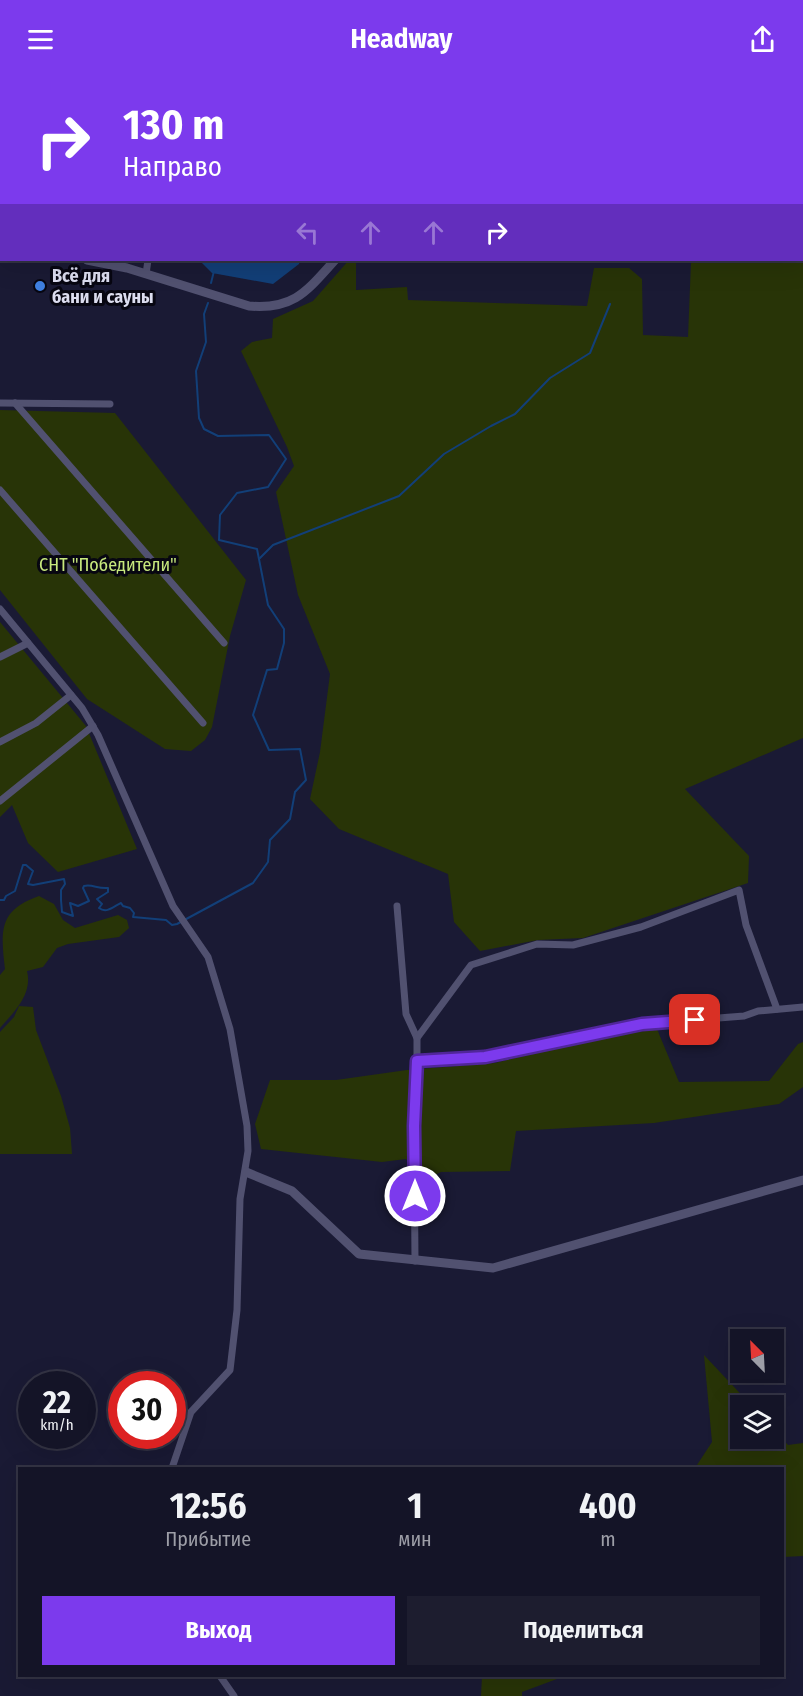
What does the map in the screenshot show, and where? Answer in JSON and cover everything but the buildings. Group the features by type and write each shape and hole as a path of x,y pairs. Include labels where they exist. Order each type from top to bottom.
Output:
{"street":[{"path":"91,261 147,274 249,306 270,308 291,301 313,285 334,261"},
{"path":"147,274 148,261"},
{"path":"0,403 110,404"},
{"path":"15,404 224,643"},
{"path":"0,490 203,723"},
{"path":"0,609 71,695 93,726 178,915 208,957 230,1029 247,1126 248,1151 240,1199 237,1310 230,1370 191,1412 172,1467"},
{"path":"0,657 28,643"},
{"path":"0,742 36,723 71,695"},
{"path":"0,801 93,726"},
{"path":"417,1038 471,965 537,944 573,945 640,927 739,890 746,926 777,1009"},
{"path":"397,906 406,1014 417,1038 414,1126 415,1261"},
{"path":"417,1061 485,1057 642,1024 744,1016 758,1011 803,1007"},
{"path":"246,1172 292,1191 359,1254 493,1268 803,1180"},
{"path":"221,1677 234,1696"}],"green space":[{"path":"348,261 356,261 356,290 407,287 408,300 587,306 594,268 629,268 642,279 643,335 688,337 691,262 803,261 803,738 685,789 749,856 748,883 583,938 538,940 480,951 454,922 448,874 339,829 310,799 320,752 330,674 298,595 276,492 294,466 241,351 252,342 272,338 273,319 313,301"},
{"name":"СНТ \"Победители\"","path":"0,410 115,413 246,580 230,636 212,727 205,740 191,751 165,749 87,699 0,590"},
{"path":"0,622 86,726 137,849 58,872 28,843 12,805 0,817"},
{"path":"39,896 54,904 63,920 75,928 118,915 127,920 129,928 119,937 68,944 57,948 43,967 27,971 25,995 0,1028 0,975 5,969 3,932 10,914 26,901"},
{"path":"19,1006 33,1007 36,1030 61,1096 70,1128 72,1154 0,1154 0,1032 14,1017"},
{"path":"657,1029 679,1082 769,1081 798,1044 803,1042 803,1087 779,1104 654,1123 516,1131 510,1171 441,1172 421,1182 406,1159 382,1162 261,1149 255,1124 270,1080 336,1080 407,1070 495,1063 583,1041"},
{"path":"704,1355 742,1395 730,1395 730,1449 784,1449 784,1441 788,1445 803,1443 803,1556 784,1557 784,1467 696,1467 712,1442"},
{"path":"482,1677 562,1677 522,1692 522,1696 481,1696"}],"water":[{"path":"200,261 300,261 273,284 212,273"}],"waterway":[{"path":"211,283 214,271"},
{"path":"0,900 4,900 6,896 15,891 23,865 26,865 33,871 28,884 64,879 65,884 61,890 62,912 73,916 70,903 78,906 89,901 83,888 90,886 108,888 108,892 97,899 102,904 99,908 102,910 108,910 121,903 130,908 134,913 133,917 166,920 172,925 177,924 253,883 268,862 270,840 290,819 295,792 306,780 300,749 269,750 253,715 267,670 277,669 284,643 284,629 268,605 257,549 219,540 220,515 237,493 268,487 286,459 269,435 218,436 204,429 199,418 196,371 206,342 204,314 208,303"},
{"path":"260,558 273,545 399,496 444,454 515,414 550,378 590,353 610,304"}],"place":[{"name":"Всё для бани и сауны","path":"40,286"}],"route":[{"path":"415,1196 414,1126 417,1061 485,1057 642,1024 695,1020"}]}
